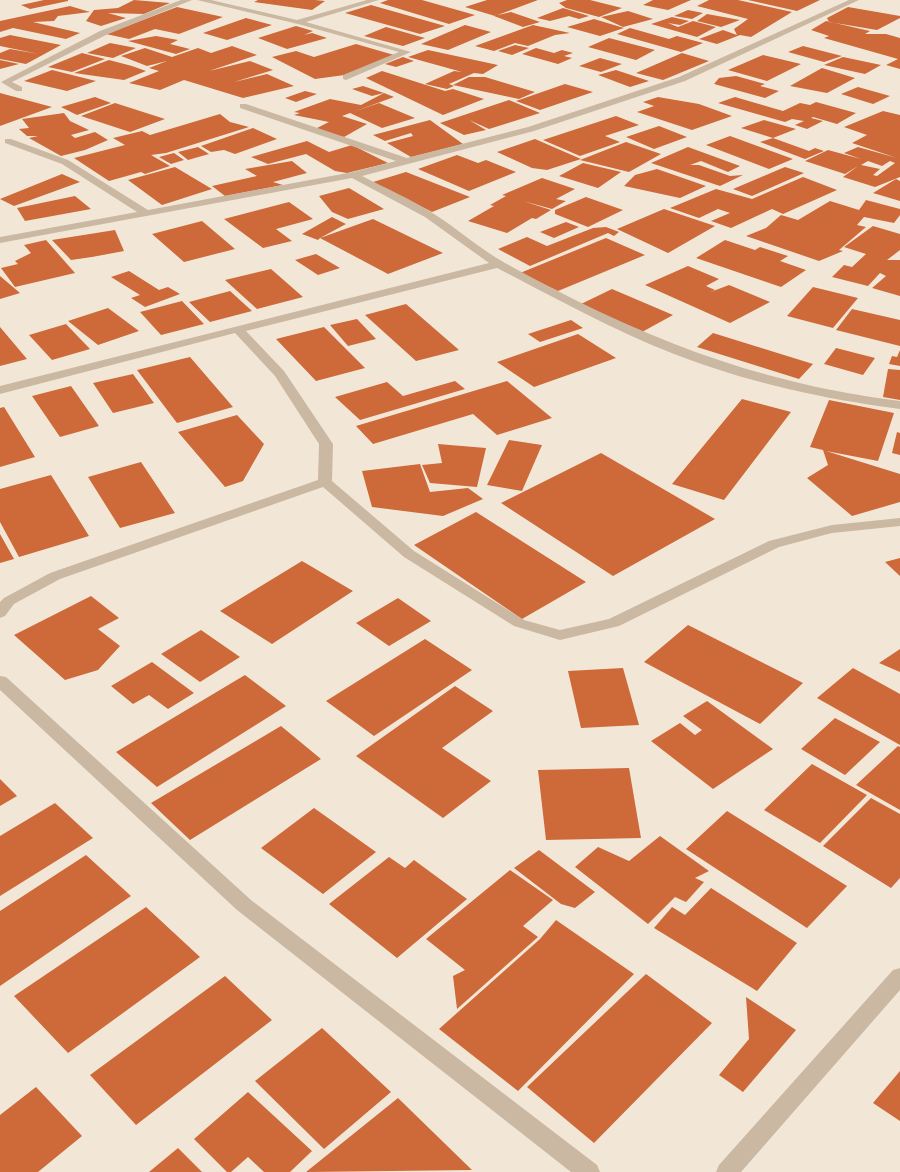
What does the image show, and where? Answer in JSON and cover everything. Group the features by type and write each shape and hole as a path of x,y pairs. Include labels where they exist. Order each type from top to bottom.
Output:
{"street":[{"path":"19,89 5,82 103,33 188,0"},
{"path":"201,0 297,21 406,52 346,77"},
{"path":"297,21 375,0"},
{"path":"0,240 353,175 531,129 682,79 855,0"},
{"path":"243,106 318,134 364,146 406,161"},
{"path":"8,141 65,162 146,213"},
{"path":"353,175 429,215 498,264 613,323 705,361 788,385 900,405"},
{"path":"0,390 498,264"},
{"path":"238,329 280,374 326,444 325,482"},
{"path":"325,482 409,554 519,623 560,635 614,623 774,544 832,529 900,522"},
{"path":"0,613 9,601 55,576 325,482"},
{"path":"0,681 244,905 589,1172"},
{"path":"727,1172 900,975"}],"building":[{"path":"44,0 68,1 30,9 21,5"},
{"path":"134,0 170,3 144,14 108,13 126,18 101,26 86,21 94,10 118,8"},
{"path":"258,0 325,1 312,10 254,2"},
{"path":"388,0 422,0 475,15 449,24 380,3"},
{"path":"487,0 538,0 495,16 465,7"},
{"path":"567,0 590,0 622,8 599,17 566,8 559,3"},
{"path":"653,0 691,0 668,10 643,5"},
{"path":"709,0 738,0 792,12 751,37 740,35 717,44 699,39 723,30 737,35 734,29 748,19 697,6"},
{"path":"748,0 820,0 797,11"},
{"path":"371,5 445,26 420,34 345,13"},
{"path":"70,6 90,12 58,16 54,21 33,22 80,33 66,39 13,28 0,32 0,21"},
{"path":"177,7 223,17 179,34 155,29 129,39 106,34"},
{"path":"848,7 900,16 900,18 877,30 829,22 827,18"},
{"path":"563,8 589,16 579,19 569,16 550,21 537,18"},
{"path":"688,10 703,13 692,19 674,16"},
{"path":"628,11 653,19 623,27 601,17"},
{"path":"511,12 540,22 523,27 494,16"},
{"path":"707,14 740,20 721,27 697,21"},
{"path":"672,17 689,21 680,25 668,23 678,27 693,21 716,27 697,37 651,24"},
{"path":"246,18 272,25 227,40 203,33"},
{"path":"594,19 624,28 600,36 567,27"},
{"path":"826,21 870,31 865,34 886,34 900,38 900,69 886,65 898,59 824,38 829,36 811,30"},
{"path":"465,25 491,32 448,50 421,44"},
{"path":"533,25 570,33 555,35 528,46 515,43 494,51 475,46"},
{"path":"296,26 313,31 304,35 312,33 327,38 287,49 258,38"},
{"path":"386,27 425,38 403,46 364,36"},
{"path":"630,28 669,39 677,36 703,43 681,52 617,34"},
{"path":"10,35 61,45 26,64 0,59 0,53 10,49 39,54 0,46 0,38"},
{"path":"156,36 178,40 170,44 190,49 176,54 128,41"},
{"path":"609,38 655,50 636,60 588,47"},
{"path":"110,43 136,48 113,58 87,53"},
{"path":"356,44 394,55 352,74 315,79 272,57 296,51 314,57"},
{"path":"515,45 529,48 512,55 498,51"},
{"path":"232,46 257,55 209,71 250,61 273,70 234,82 267,74 294,86 243,98 184,80 160,90 129,83 159,71 149,68 167,61 147,66 121,56 145,48 172,57 198,48 211,53"},
{"path":"803,46 842,56 824,62 788,52"},
{"path":"536,48 554,53 562,50 573,53 564,56 572,58 558,64 522,54"},
{"path":"428,50 498,65 483,74 474,73 449,84 454,86 447,89 425,84 454,71 462,72 408,57"},
{"path":"82,53 105,59 72,72 48,67"},
{"path":"682,53 709,61 663,80 636,73"},
{"path":"763,55 801,64 767,81 728,70"},
{"path":"403,57 414,61 396,67 385,64"},
{"path":"843,57 881,65 865,74 824,65"},
{"path":"600,58 622,64 601,72 579,66"},
{"path":"0,60 19,64 0,69"},
{"path":"109,60 146,71 124,80 74,73"},
{"path":"822,68 855,78 827,93 790,86"},
{"path":"52,70 96,81 67,91 24,81"},
{"path":"616,70 649,81 630,87 598,75"},
{"path":"382,71 445,91 453,89 484,99 443,115 366,78"},
{"path":"736,76 765,84 760,86 779,91 765,98 714,84 719,78"},
{"path":"469,77 485,77 535,92 519,99 453,85"},
{"path":"565,84 593,92 540,110 516,101"},
{"path":"363,86 384,93 372,96 352,89"},
{"path":"858,87 890,96 873,104 841,94"},
{"path":"305,91 317,94 296,102 285,98"},
{"path":"0,93 52,107 0,126"},
{"path":"384,93 394,97 353,112 379,103 415,118 382,128 350,113 342,116 367,124 344,137 313,130 329,122 294,115 300,113 294,112 330,99 361,105"},
{"path":"95,97 111,103 77,115 61,107"},
{"path":"658,97 699,104 732,116 692,130 637,112 654,106 643,102"},
{"path":"735,97 783,111 800,103 810,105 816,102 856,113 837,124 813,117 811,118 823,121 807,129 795,125 804,121 792,119 785,122 718,103"},
{"path":"509,100 540,113 489,129 469,120 486,130 464,135 440,123"},
{"path":"115,103 165,119 130,132 81,116"},
{"path":"883,111 900,115 900,177 875,187 843,177 858,166 845,174 805,161 828,150 861,159 844,153 858,147 897,158 852,143 867,135 844,127","holes":["868,161 882,166 890,161 895,163 877,176 873,175 880,169 861,165"]},
{"path":"64,113 70,121 89,130 71,135 75,138 95,132 108,140 85,150 61,156 29,138 38,136 27,136 19,129 29,128 22,119"},
{"path":"220,114 230,122 249,127 166,153 151,155 170,166 145,174 141,172 109,181 74,158 125,145 113,138 142,131 150,135"},
{"path":"616,116 639,125 605,136 620,142 580,156 543,140"},
{"path":"430,120 463,144 411,157 387,143 413,136 411,133 385,141 373,135"},
{"path":"764,120 796,129 773,138 741,128"},
{"path":"659,126 687,137 654,149 626,137"},
{"path":"253,128 277,139 235,154 224,150 211,152 201,146"},
{"path":"730,136 793,159 769,169 706,145"},
{"path":"773,138 809,151 815,148 824,151 805,159 760,142"},
{"path":"535,139 581,159 547,170 532,168 497,152"},
{"path":"307,141 329,152 352,145 388,163 347,173 335,171 306,154 268,164 251,157"},
{"path":"626,142 661,154 629,172 580,160"},
{"path":"198,147 209,154 188,160 178,152"},
{"path":"688,147 740,166 728,172 701,161 690,165 699,165 730,176 743,175 720,186 651,163"},
{"path":"174,153 184,160 171,164 159,157"},
{"path":"457,155 478,163 486,160 516,172 469,191 418,169"},
{"path":"292,161 307,173 273,182 283,185 225,196 212,186 257,176 245,169"},
{"path":"583,163 621,172 598,188 559,176"},
{"path":"175,167 212,189 162,205 128,180"},
{"path":"785,167 804,173 752,196 733,189"},
{"path":"657,169 706,186 680,198 624,186 635,175"},
{"path":"406,172 470,197 432,212 373,182"},
{"path":"62,174 80,182 14,206 0,199"},
{"path":"803,177 837,190 783,214 772,209 731,228 711,221 730,213 718,209 699,218 670,208 716,189 752,199"},
{"path":"542,178 575,189 556,199 566,201 552,209 523,201 551,210 507,233 468,221 506,196 502,195"},
{"path":"896,179 900,181 900,201 873,193"},
{"path":"349,188 384,209 348,219 332,212 319,196"},
{"path":"75,196 91,209 25,221 17,208"},
{"path":"586,197 623,210 588,227 555,214 555,210"},
{"path":"866,200 900,209 900,215 894,223 864,217 857,225 866,227 839,250 843,251 819,261 746,236 766,228 781,215 798,220 830,201 859,210"},
{"path":"289,202 313,219 276,229 292,241 263,248 224,219"},
{"path":"664,209 715,226 668,253 617,229"},
{"path":"332,217 346,224 318,240 302,234"},
{"path":"373,219 443,253 388,274 320,238"},
{"path":"202,221 235,249 184,262 152,234"},
{"path":"566,222 579,227 554,238 540,232"},
{"path":"873,226 900,234 900,250 887,260 900,260 900,296 872,288 886,276 880,273 868,286 832,277 844,265 852,267 866,254 844,247"},
{"path":"606,227 619,232 614,236 608,233 530,266 498,249 527,237 547,246 593,228"},
{"path":"115,230 124,251 92,257 71,260 52,240"},
{"path":"606,238 645,255 558,291 520,273"},
{"path":"46,240 75,273 15,287 1,268 18,264 15,261 31,253 24,245"},
{"path":"725,240 755,250 760,247 788,256 780,261 806,270 781,287 696,258"},
{"path":"316,254 340,268 318,275 295,260"},
{"path":"688,266 719,279 706,286 715,290 708,293 729,285 770,302 730,323 645,285"},
{"path":"271,269 303,297 257,309 225,280"},
{"path":"129,271 159,290 168,287 180,294 145,307 131,298 140,295 111,277"},
{"path":"0,276 20,293 0,299"},
{"path":"813,287 858,298 833,328 787,316"},
{"path":"612,289 673,315 642,332 581,304"},
{"path":"230,291 252,311 210,322 189,302"},
{"path":"182,301 204,324 161,335 140,312"},
{"path":"406,304 459,350 416,361 365,315"},
{"path":"108,308 139,331 98,345 68,321"},
{"path":"852,309 900,320 900,346 836,330"},
{"path":"357,319 376,339 348,346 330,325"},
{"path":"571,320 583,328 540,342 528,334"},
{"path":"66,324 90,349 52,360 29,335"},
{"path":"0,327 27,359 0,366"},
{"path":"324,327 365,368 316,381 276,339"},
{"path":"713,333 813,364 799,379 697,347"},
{"path":"578,334 616,358 534,387 497,362"},
{"path":"836,348 875,358 863,375 824,364"},
{"path":"900,350 900,366 889,364 892,356 897,357"},
{"path":"190,357 233,407 177,423 137,370"},
{"path":"888,369 900,370 900,400 883,397"},
{"path":"133,374 154,403 113,413 93,383"},
{"path":"455,381 465,389 360,420 335,397 387,382 403,396"},
{"path":"507,381 552,418 497,435 473,414 373,444 356,426"},
{"path":"71,386 99,426 60,437 32,396"},
{"path":"742,399 791,412 724,500 672,484"},
{"path":"829,400 894,413 878,461 826,451 900,474 900,502 852,516 807,478 828,465 823,450 810,447"},
{"path":"4,407 35,457 0,467 0,408"},
{"path":"237,415 264,444 243,481 225,487 178,432"},
{"path":"897,432 900,433 900,455 892,453"},
{"path":"509,440 542,445 522,491 487,485"},
{"path":"438,444 486,448 477,487 430,483 422,465 442,463"},
{"path":"601,453 715,519 613,576 501,503"},
{"path":"141,462 175,513 120,528 88,477"},
{"path":"420,464 430,492 468,488 483,499 443,516 372,507 362,471"},
{"path":"51,475 89,536 19,557 0,522 0,489"},
{"path":"476,512 586,582 522,619 414,545"},
{"path":"0,534 14,559 0,563"},
{"path":"900,558 900,576 885,562"},
{"path":"302,561 353,591 272,644 220,611"},
{"path":"91,596 119,618 98,629 120,646 98,670 65,680 14,635"},
{"path":"398,598 431,621 389,646 356,623"},
{"path":"688,625 803,683 760,724 644,662"},
{"path":"201,630 240,657 200,682 161,654"},
{"path":"425,639 472,670 374,736 326,701"},
{"path":"900,649 900,672 879,663"},
{"path":"152,662 194,693 168,709 149,695 133,704 111,686"},
{"path":"623,668 639,725 581,728 568,671"},
{"path":"853,668 900,694 900,745 817,698"},
{"path":"245,675 286,706 157,787 116,752"},
{"path":"455,686 493,711 442,748 491,781 443,818 356,756"},
{"path":"707,701 773,749 713,789 651,741 680,723 695,735 702,730 683,716"},
{"path":"835,718 880,742 845,775 801,749"},
{"path":"281,726 321,759 190,840 151,803"},
{"path":"898,746 900,747 900,810 856,785"},
{"path":"812,764 867,795 820,843 764,810"},
{"path":"629,768 641,838 546,840 538,770"},
{"path":"0,779 17,796 0,806"},
{"path":"871,798 900,814 900,878 891,888 823,846"},
{"path":"55,803 93,838 0,896 0,836"},
{"path":"314,808 376,852 323,894 261,848"},
{"path":"727,811 847,886 807,928 686,849"},
{"path":"660,836 709,871 695,878 704,882 686,902 675,897 648,924 575,867 598,847 629,861"},
{"path":"539,850 595,892 575,908 561,904 514,868"},
{"path":"86,855 131,896 0,986 0,911"},
{"path":"389,857 405,868 414,860 467,899 397,958 329,904"},
{"path":"510,870 553,900 523,926 538,937 457,1009 453,976 465,970 426,939"},
{"path":"711,888 797,943 757,991 654,928 672,907 685,915"},
{"path":"146,907 200,957 68,1053 14,996"},
{"path":"556,920 634,974 518,1091 439,1029 540,939"},
{"path":"646,974 712,1023 594,1143 527,1087"},
{"path":"225,976 272,1020 136,1125 90,1075"},
{"path":"746,997 796,1030 743,1092 719,1075 749,1039"},
{"path":"322,1028 391,1092 324,1149 255,1081"},
{"path":"900,1071 900,1121 873,1103"},
{"path":"36,1087 82,1136 38,1172 0,1172 0,1115"},
{"path":"248,1092 312,1151 290,1172 264,1172 248,1157 231,1172 227,1172 194,1139"},
{"path":"398,1098 472,1170 306,1172"},
{"path":"178,1148 202,1172 149,1172"}]}
